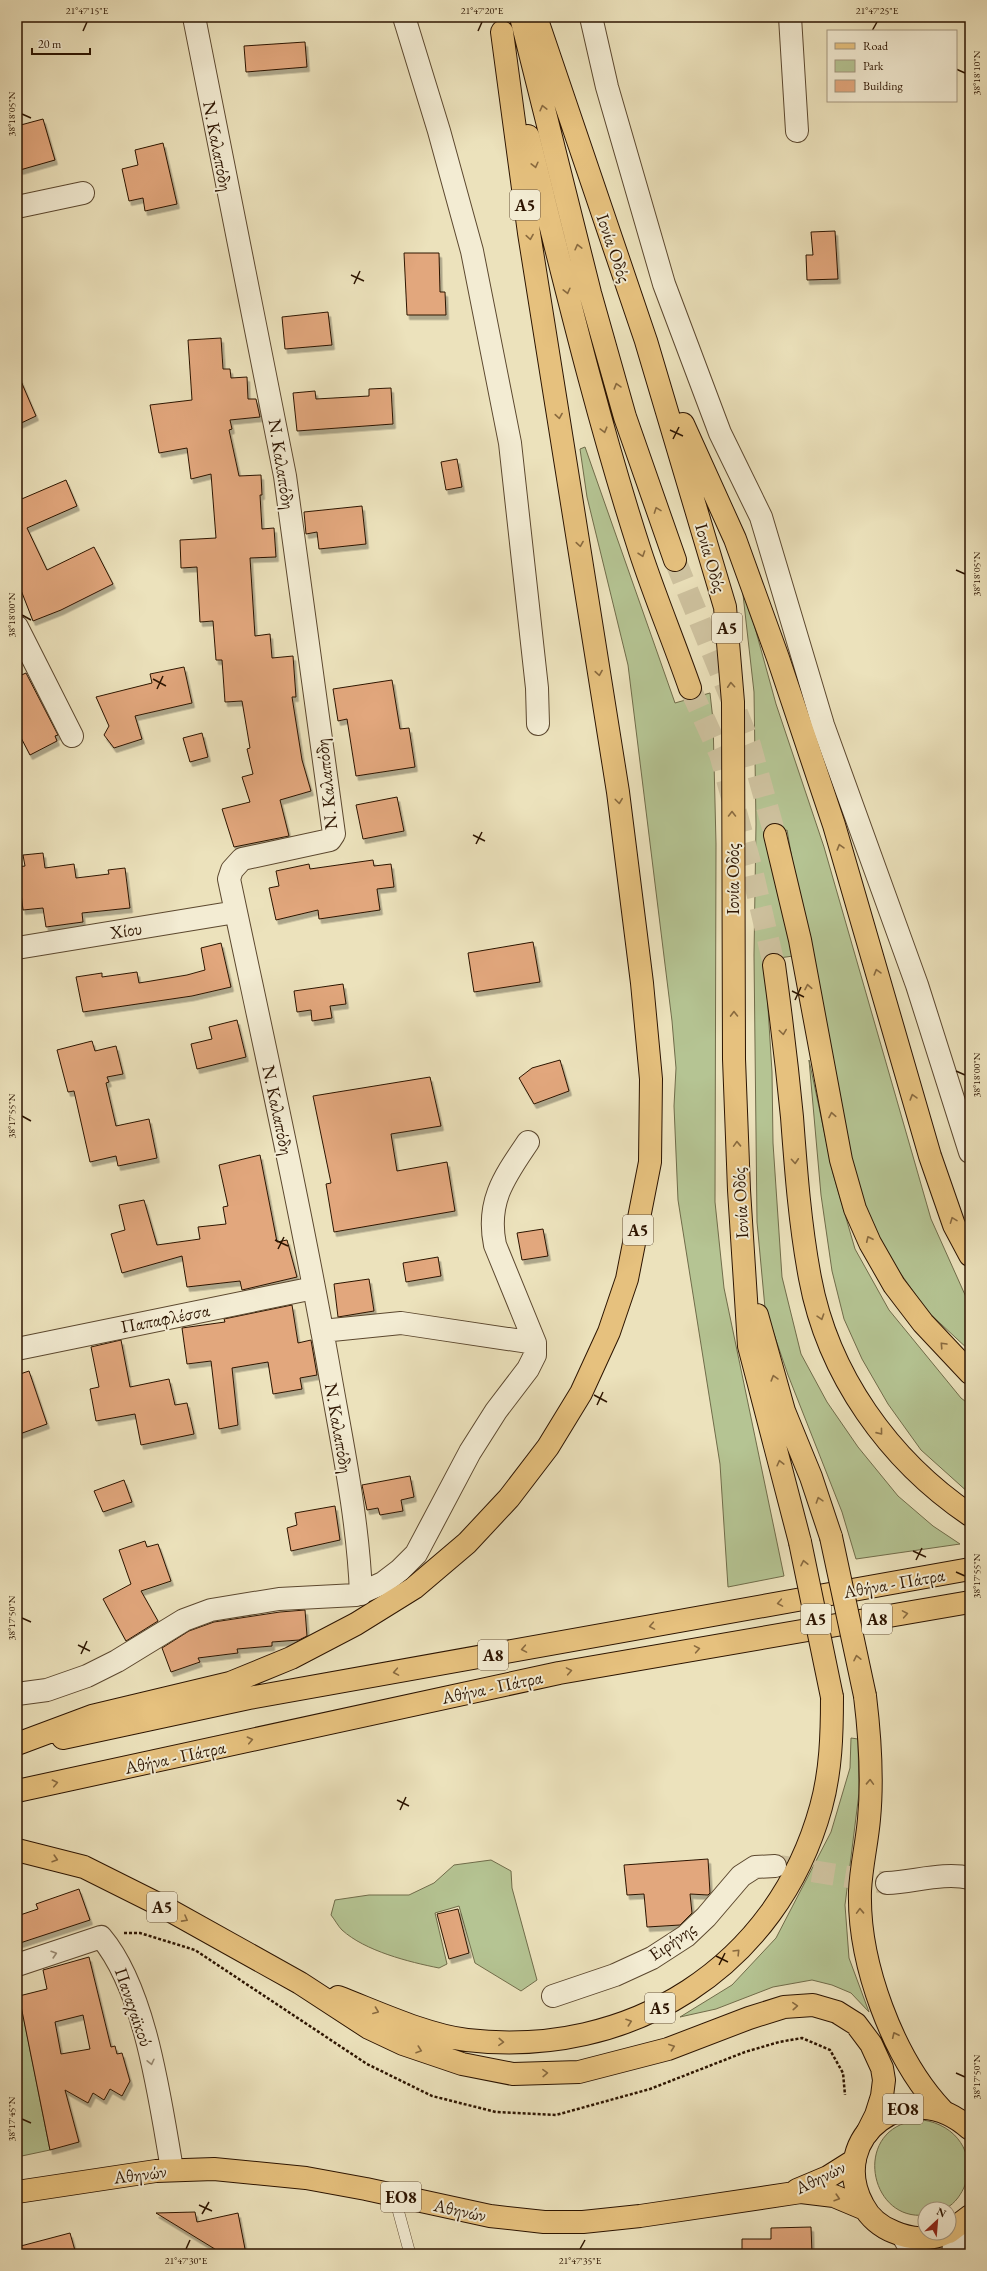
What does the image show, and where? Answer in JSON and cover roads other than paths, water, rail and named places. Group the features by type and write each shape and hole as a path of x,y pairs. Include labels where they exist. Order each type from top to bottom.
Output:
{"main road":[{"path":"521,17 590,293 625,417 675,560"},
{"name":"Ιονία Οδός","path":"536,17 646,341 725,607 733,702 734,1059 743,1267"},
{"path":"500,24 573,316 609,446 641,552 690,688"},
{"name":"Α5","path":"17,1744 92,1716 230,1683 292,1658 356,1624 414,1588 467,1543 509,1498 548,1447 582,1393 609,1332 627,1278 650,1162 651,1079 642,983 618,792 529,233 500,24"},
{"path":"646,341 735,538 778,658 834,825 930,1156 954,1225 970,1255"},
{"path":"775,835 800,940 841,1160 855,1209 870,1243 894,1285 923,1323 970,1373"},
{"path":"774,966 786,1047 796,1182 810,1279 821,1318 836,1357 873,1423 902,1459 952,1503 970,1515"},
{"path":"743,1267 784,1411 812,1477 831,1537 865,1696 870,1741 870,1777 869,1819 860,1891 863,1944 880,2004 898,2043 922,2085 942,2110"},
{"name":"Α5","path":"17,1850 84,1867 162,1906 300,1983 418,2027 465,2039 506,2042 572,2037 606,2029 634,2020 662,2007 729,1960 771,1913 796,1874 816,1822 828,1777 832,1742 832,1697 800,1542 750,1346 743,1267"},
{"name":"Αθήνα - Πάτρα","path":"17,1748 249,1698 970,1569"},
{"name":"Αθήνα - Πάτρα","path":"17,1791 559,1673 970,1602"},
{"path":"300,1983 369,2028 404,2044 462,2064 513,2074 587,2070 668,2049 749,2018 784,2007 813,2005 837,2012 856,2024 871,2044 882,2068 884,2080 882,2096 876,2115 867,2133"},
{"name":"Αθηνών","path":"921,2241 908,2245 876,2221 865,2209 855,2186 855,2160 859,2146 867,2133 878,2121 888,2115 909,2107 926,2106 942,2110 958,2118 970,2129"},
{"name":"Αθηνών","path":"785,2194 821,2180 855,2160"},
{"name":"Αθηνών","path":"17,2192 172,2169 214,2169 276,2174 333,2183 490,2216 544,2222 583,2222 640,2216 785,2194 818,2193 834,2196 865,2209"}],"street":[{"name":"Ν. Καλαπόδη","path":"194,17 285,476 334,834 330,840 238,862 232,870 229,879 314,1288 348,1477 360,1566 361,1594"},
{"path":"404,17 439,131 472,251 510,443 537,688 538,724"},
{"path":"591,17 607,87 664,284 720,433 761,517 823,725 917,985 970,1152"},
{"path":"790,17 797,131"},
{"path":"17,207 83,193"},
{"path":"17,627 72,736"},
{"name":"Χίου","path":"17,948 236,912"},
{"path":"17,1694 47,1690 87,1676 123,1657 184,1620 211,1610 278,1599 361,1594 400,1570 416,1554 474,1446 496,1411 528,1369 535,1355 535,1343 498,1255 492,1228 493,1211 500,1187 528,1142"},
{"name":"Παπαφλέσσα","path":"17,1349 314,1288"},
{"path":"322,1332 401,1324 535,1343"},
{"name":"Ειρήνης","path":"553,1996 615,1975 652,1958 686,1936 706,1917 741,1876 756,1867 775,1866"},
{"path":"887,1883 906,1882 941,1876 970,1878"},
{"name":"Παναχαϊκού","path":"17,1965 102,1937 110,1947 126,1978 138,2012 156,2083 172,2169"},
{"path":"952,2254 953,2241"}],"lane":[{"path":"394,2195 410,2254"}],"tunnel":[{"path":"675,560 750,745 775,835"},
{"path":"690,688 720,754 751,866 774,965"},
{"path":"780,1866 887,1883"}]}
